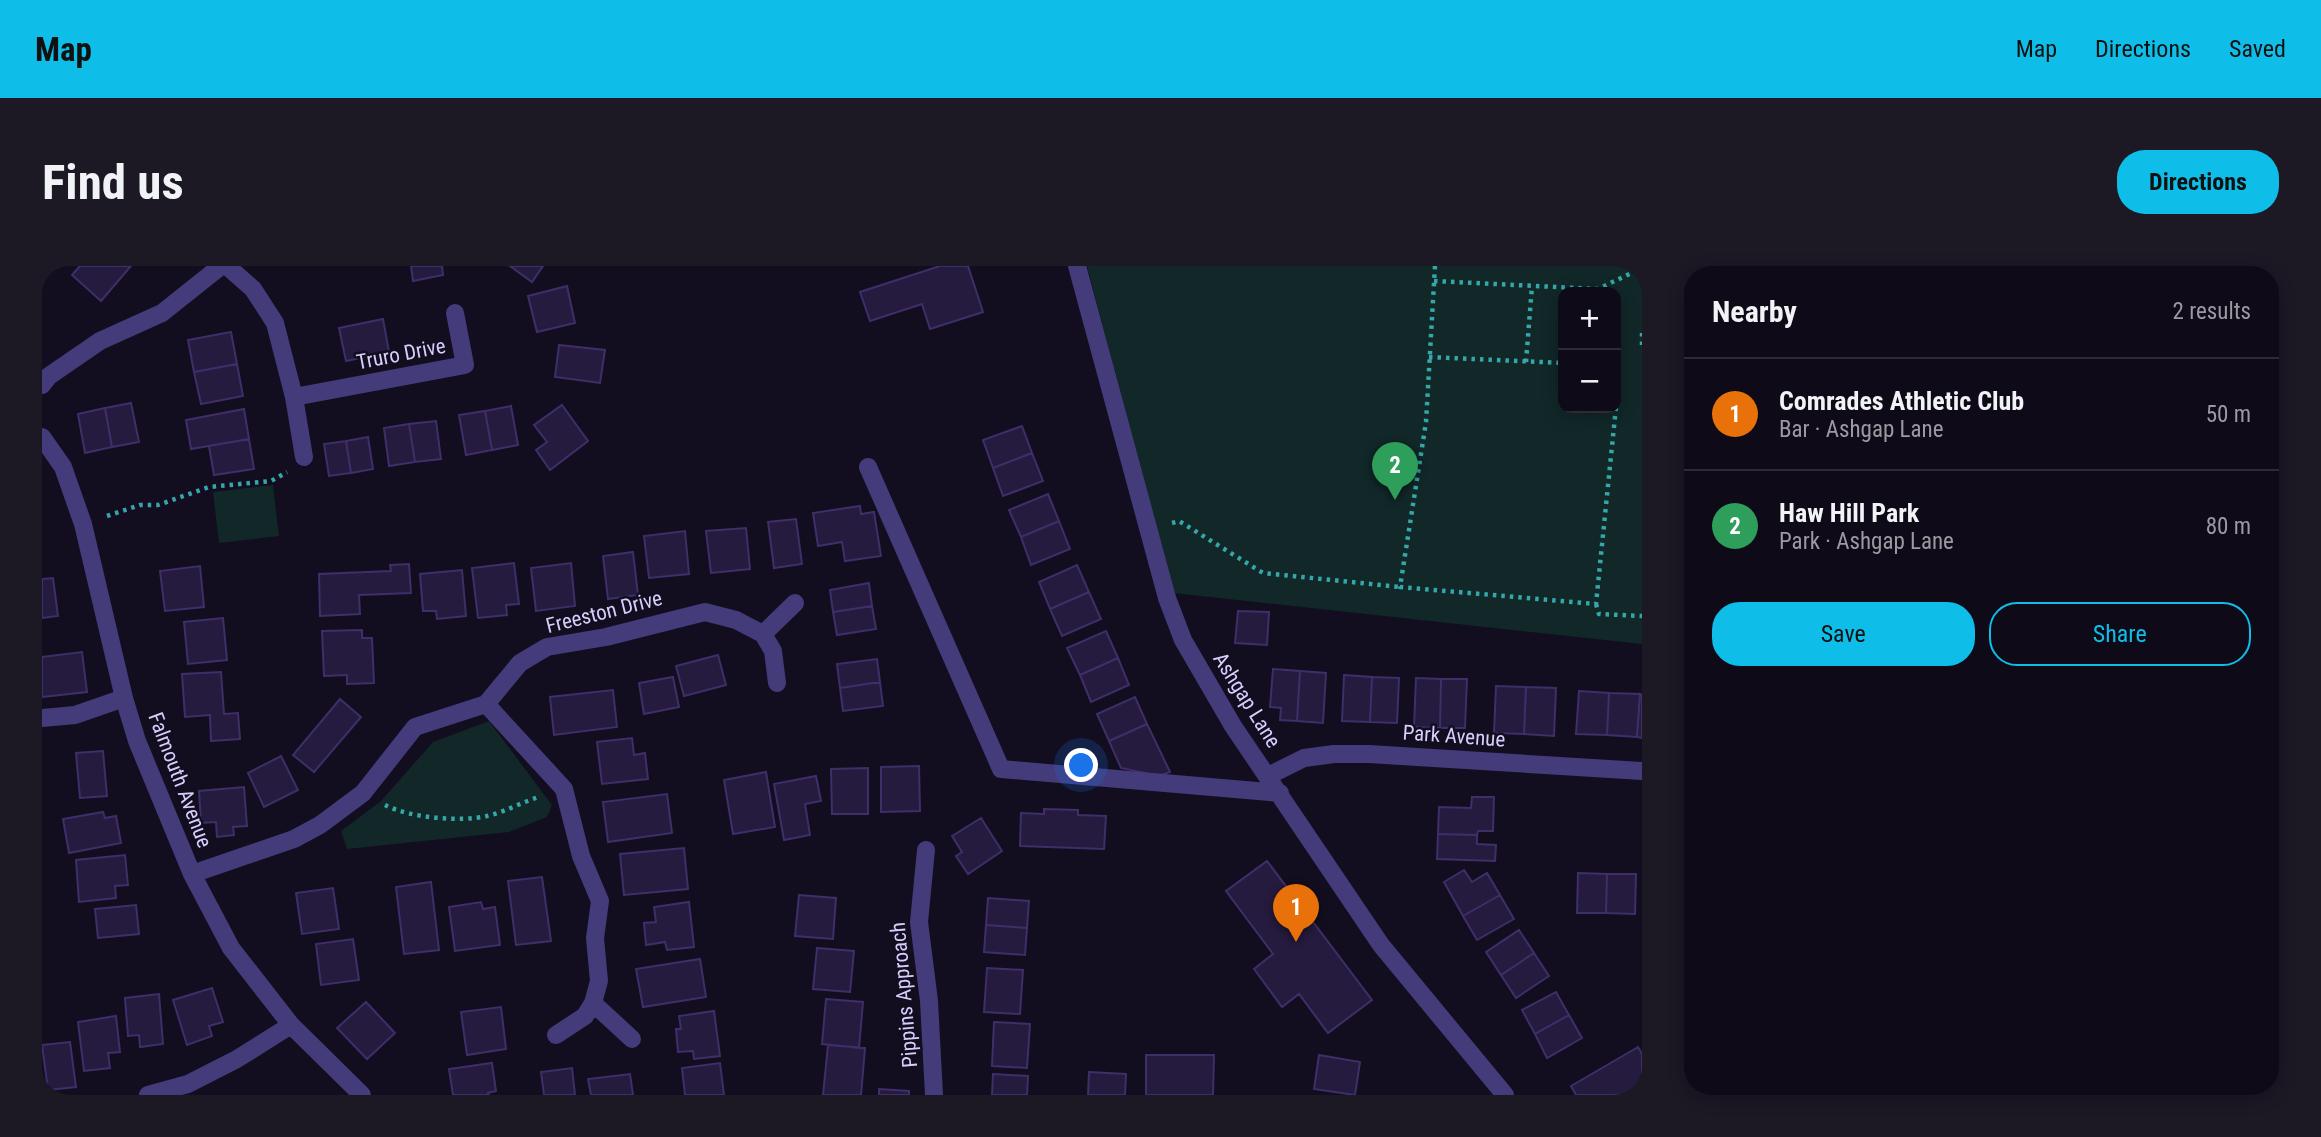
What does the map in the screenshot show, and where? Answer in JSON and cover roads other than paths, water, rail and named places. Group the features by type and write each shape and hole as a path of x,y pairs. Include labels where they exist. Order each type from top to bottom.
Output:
{"street":[{"path":"42,385 49,376 100,341 162,313 221,266"},
{"path":"227,266 253,289 275,324 294,397 304,457"},
{"name":"Ashgap Lane","path":"1077,266 1167,598 1183,640 1233,726 1381,945 1505,1095"},
{"name":"Truro Drive","path":"294,397 465,365 455,313"},
{"name":"Falmouth Avenue","path":"42,437 63,467 83,524 124,698 137,741 192,874 232,948 291,1025 362,1095"},
{"path":"868,467 1001,769 1280,793"},
{"path":"777,683 773,651 763,634 795,603"},
{"name":"Freeston Drive","path":"486,704 520,663 547,647 606,637 705,612 736,620 763,634"},
{"path":"42,718 75,715 124,698"},
{"path":"192,874 294,838 320,825 363,793 415,727 486,704 564,789 581,856 600,901 595,939 599,981 593,1003 585,1016 556,1035"},
{"name":"Park Avenue","path":"1268,776 1304,758 1334,754 1642,771"},
{"name":"Pippins Approach","path":"926,850 919,922 929,1001 934,1095"},
{"path":"593,1003 632,1039"},
{"path":"148,1095 188,1084 237,1059 291,1025"}],"place":[{"name":"Haw Hill Park","path":"1395,500"},
{"name":"Comrades Athletic Club","path":"1296,942"}]}
